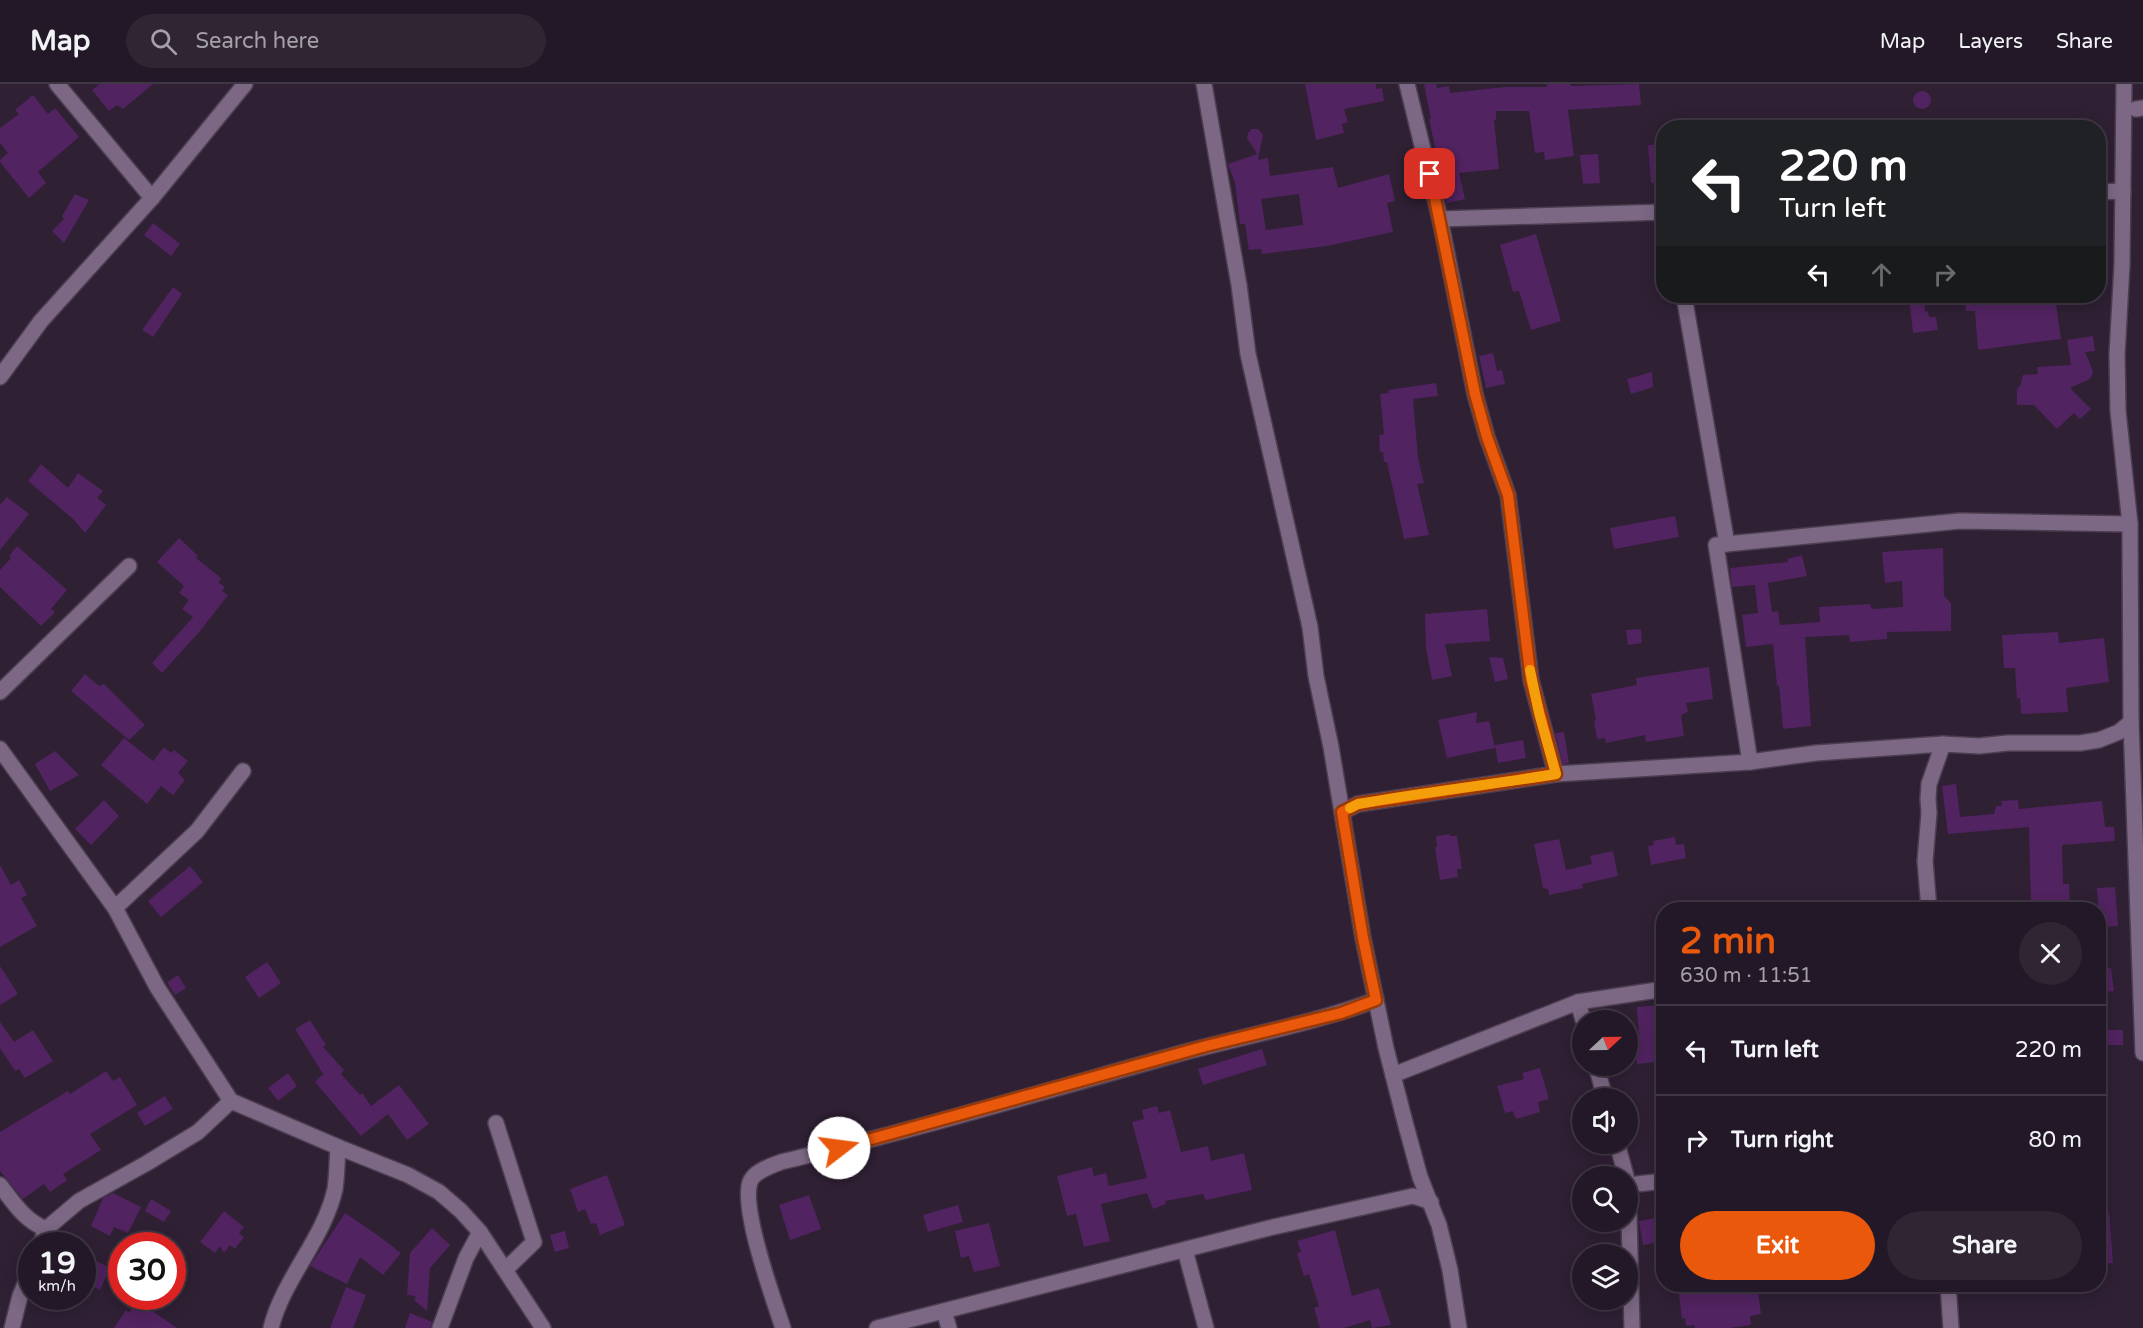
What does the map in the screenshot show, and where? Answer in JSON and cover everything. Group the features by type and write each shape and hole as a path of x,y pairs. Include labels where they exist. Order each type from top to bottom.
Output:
{"street":[{"path":"57,84 152,198"},
{"path":"0,377 40,321 152,198 245,84"},
{"path":"1204,84 1239,285 1248,354 1310,627 1316,676 1363,938 1393,1075 1420,1177 1439,1225 1450,1270 1459,1328"},
{"path":"1407,84 1440,219 1475,394 1487,437 1508,495 1531,680 1556,774"},
{"path":"2124,84 2122,264 2117,356 2118,411 2130,524 2131,722 2139,859 2143,1053"},
{"path":"2106,192 2123,191"},
{"path":"1440,219 1656,212"},
{"path":"1685,303 1727,544"},
{"path":"1750,762 1716,545 1960,521 2130,524"},
{"path":"0,692 129,566"},
{"path":"1342,812 1358,804 1556,774 1750,762 1816,753 1943,744 1979,746 2080,743 2099,740 2119,732 2131,722"},
{"path":"1928,902 1925,861 1929,784 1943,744"},
{"path":"0,749 115,908 157,987 231,1101 408,1175 439,1192 480,1232 543,1328"},
{"path":"115,908 197,831 243,771"},
{"path":"1393,1075 1578,1002 1656,990"},
{"path":"783,1328 748,1208 751,1181 758,1173 781,1162 958,1116 1206,1046 1341,1013 1376,1000"},
{"path":"1578,1002 1580,1010"},
{"path":"45,1232 79,1201 198,1132 231,1101"},
{"path":"496,1123 534,1242 505,1269"},
{"path":"271,1328 274,1312 316,1236 331,1200 335,1189 338,1147"},
{"path":"1413,1196 1420,1177"},
{"path":"1638,1182 1656,1181"},
{"path":"0,1185 24,1216 34,1224 46,1229"},
{"path":"877,1328 1269,1228 1413,1196 1431,1202"},
{"path":"441,1328 466,1258 480,1232"},
{"path":"1629,1232 1632,1328"},
{"path":"1185,1250 1206,1328"},
{"path":"1948,1292 1951,1328"},
{"path":"12,1328 18,1304"},
{"path":"944,1311 949,1328"}],"building":[{"path":"100,84 153,84 123,109 117,105 109,111 92,90"},
{"path":"1305,84 1376,84 1376,89 1382,88 1384,101 1344,109 1348,122 1342,124 1344,133 1316,140"},
{"path":"1424,84 1436,84 1437,88 1449,86 1450,93 1505,87 1547,87 1547,84 1571,84 1571,86 1639,84 1641,105 1568,110 1574,156 1545,160 1544,152 1535,153 1529,111 1496,111 1496,120 1494,120 1499,169 1459,173 1465,199 1447,203"},
{"path":"1922,91 1928,94 1931,100 1928,106 1922,109 1916,106 1913,100 1916,94"},
{"path":"33,95 48,114 55,108 79,137 38,172 46,183 29,198 0,162 8,153 0,143 0,128 19,114 15,110"},
{"path":"1252,129 1258,129 1263,135 1258,160 1268,158 1270,176 1333,167 1338,188 1389,174 1395,201 1387,203 1393,232 1327,246 1262,254 1261,249 1249,250 1245,224 1240,224 1235,183 1228,164 1257,154 1247,138","holes":["1299,194 1303,225 1266,230 1261,199"]},
{"path":"1656,144 1656,183 1651,183 1648,145"},
{"path":"1598,154 1600,183 1583,184 1580,155"},
{"path":"75,194 89,200 64,243 52,231 64,219 62,216"},
{"path":"153,223 180,244 171,256 144,235"},
{"path":"1536,234 1561,321 1531,330 1519,291 1513,292 1500,245"},
{"path":"173,287 182,294 153,337 142,330"},
{"path":"1910,303 1924,303 1925,312 1928,311 1929,317 1936,317 1938,330 1913,333"},
{"path":"1965,303 2056,303 2061,339 1978,350 1975,311 1966,311"},
{"path":"2093,336 2095,351 2085,352 2093,371 2092,376 2070,388 2091,409 2080,419 2074,413 2057,429 2034,405 2017,405 2017,389 2023,375 2038,374 2037,367 2071,365 2067,340"},
{"path":"1493,353 1497,371 1502,370 1505,384 1486,388 1479,356"},
{"path":"1652,372 1653,387 1631,394 1627,379"},
{"path":"1436,383 1438,396 1413,399 1418,458 1424,483 1417,484 1429,535 1404,539 1387,462 1384,462 1383,452 1380,452 1379,435 1384,434 1380,394 1389,393 1388,390"},
{"path":"41,464 68,488 78,473 103,491 97,498 106,505 85,533 73,519 28,481"},
{"path":"7,497 29,514 0,550 0,505"},
{"path":"1675,516 1679,537 1614,549 1610,528"},
{"path":"179,538 198,556 196,558 221,578 219,583 225,587 222,591 228,595 200,631 162,673 152,663 193,617 182,609 189,600 179,593 184,586 157,562"},
{"path":"17,546 67,590 51,609 55,612 41,626 0,587 0,570 11,558 9,556"},
{"path":"1943,548 1944,596 1951,603 1951,631 1887,632 1887,639 1850,642 1849,635 1805,637 1811,726 1783,729 1773,644 1746,647 1742,615 1758,613 1755,585 1732,587 1730,568 1788,562 1787,559 1802,555 1807,576 1768,583 1772,612 1778,611 1780,625 1820,622 1819,607 1870,604 1872,609 1903,607 1902,581 1885,583 1882,552"},
{"path":"1487,609 1490,641 1445,644 1452,676 1432,680 1426,648 1425,614"},
{"path":"1641,629 1642,643 1628,645 1626,630"},
{"path":"2058,632 2059,643 2104,638 2109,682 2066,688 2068,712 2021,714 2020,698 2017,698 2015,668 2004,668 2002,635"},
{"path":"1489,657 1503,658 1508,679 1495,682"},
{"path":"1709,667 1713,699 1686,703 1688,712 1681,715 1684,736 1646,742 1645,735 1606,743 1605,738 1597,739 1591,694 1637,685 1636,678"},
{"path":"85,674 99,686 104,684 145,725 129,740 71,691"},
{"path":"1477,712 1476,723 1489,721 1495,748 1447,758 1438,720"},
{"path":"1564,732 1569,763 1563,764 1555,733"},
{"path":"124,738 153,761 164,747 171,753 174,750 188,761 178,773 185,780 173,795 161,786 147,804 101,765"},
{"path":"1523,740 1526,758 1498,763 1495,745"},
{"path":"55,751 79,775 50,791 35,764"},
{"path":"1956,784 1960,817 1994,814 1996,806 2002,806 2001,801 2018,800 2019,809 2102,801 2105,827 2114,827 2115,841 2062,845 2063,884 2069,884 2070,902 2031,902 2029,827 1948,834 1942,786"},
{"path":"104,800 119,816 91,845 75,829"},
{"path":"1450,834 1450,836 1457,836 1462,869 1457,869 1458,877 1440,880 1435,847 1437,847 1436,836"},
{"path":"1675,837 1676,845 1684,844 1686,858 1651,865 1648,846 1654,845 1653,841"},
{"path":"1559,839 1566,870 1592,864 1590,856 1613,851 1618,876 1582,884 1583,888 1549,895 1548,889 1543,888 1534,844"},
{"path":"0,865 11,885 19,880 27,895 21,898 37,926 0,947"},
{"path":"190,866 203,882 161,917 148,901"},
{"path":"2115,887 2118,926 2106,927 2106,902 2098,902 2097,888"},
{"path":"267,962 281,983 259,998 245,977"},
{"path":"0,966 18,994 0,1005"},
{"path":"2111,968 2114,991 2106,992 2106,969"},
{"path":"178,975 186,988 175,995 167,982"},
{"path":"1656,1006 1656,1062 1638,1064 1638,1048 1640,1048 1637,1007"},
{"path":"310,1020 326,1045 323,1047 344,1070 341,1074 360,1095 362,1093 371,1106 399,1085 429,1124 407,1140 388,1114 361,1136 315,1082 323,1074 295,1029"},
{"path":"0,1022 14,1042 33,1030 53,1061 25,1078 19,1069 15,1071 0,1048"},
{"path":"2106,1030 2123,1030 2123,1045 2106,1045"},
{"path":"1262,1049 1267,1065 1203,1085 1198,1069"},
{"path":"1540,1068 1549,1099 1538,1102 1540,1112 1516,1119 1513,1111 1505,1113 1497,1086 1524,1079 1522,1073"},
{"path":"106,1071 113,1081 120,1077 137,1105 90,1134 101,1150 63,1174 67,1180 50,1192 44,1184 23,1199 0,1171 0,1132 68,1091 70,1094"},
{"path":"288,1073 297,1086 278,1101 268,1088"},
{"path":"165,1096 173,1109 145,1126 137,1113"},
{"path":"1157,1106 1159,1113 1170,1110 1181,1152 1208,1146 1211,1161 1244,1153 1252,1190 1206,1200 1203,1194 1165,1201 1166,1204 1153,1209 1147,1193 1101,1204 1110,1241 1084,1247 1076,1214 1067,1216 1057,1176 1092,1167 1094,1176 1106,1173 1109,1186 1147,1178 1132,1122 1144,1119 1142,1110"},
{"path":"607,1175 625,1225 600,1235 596,1223 591,1224 585,1209 578,1212 570,1189"},
{"path":"113,1193 141,1207 128,1232 114,1227 108,1235 91,1226 103,1198"},
{"path":"809,1195 821,1229 790,1240 779,1205"},
{"path":"151,1199 171,1211 164,1222 145,1211"},
{"path":"958,1205 963,1222 928,1232 923,1215"},
{"path":"224,1211 244,1227 239,1233 244,1237 235,1249 230,1245 224,1253 220,1246 215,1253 200,1242"},
{"path":"2106,1212 2109,1212 2113,1263 2106,1263"},
{"path":"345,1213 401,1253 383,1275 360,1257 347,1284 310,1266"},
{"path":"1656,1218 1656,1243 1643,1245 1639,1221"},
{"path":"989,1223 1000,1266 974,1272 969,1256 961,1258 955,1231"},
{"path":"432,1228 450,1245 430,1268 427,1311 414,1300 416,1296 407,1295 410,1253"},
{"path":"1335,1230 1352,1296 1379,1288 1391,1325 1372,1328 1370,1320 1344,1328 1320,1328 1314,1308 1319,1306 1309,1274 1304,1276 1297,1253 1301,1252 1297,1241"},
{"path":"565,1231 569,1248 555,1252 550,1235"},
{"path":"96,1261 108,1267 100,1290 96,1288"},
{"path":"346,1287 366,1295 353,1328 330,1328"},
{"path":"1758,1292 1761,1314 1750,1316 1751,1325 1729,1328 1686,1326 1685,1318 1682,1319 1679,1294"},
{"path":"126,1310 129,1313 131,1310 151,1310 177,1328 114,1328"},
{"path":"410,1313 432,1322 430,1328 405,1328"}],"slow traffic":[{"path":"1350,808 1358,804 1425,792 1489,786 1556,774 1530,670"}],"route":[{"path":"839,1148 1206,1046 1341,1013 1376,1000 1342,812 1358,804 1425,792 1489,786 1556,774 1531,680 1508,495 1487,437 1475,394 1430,174"}]}
